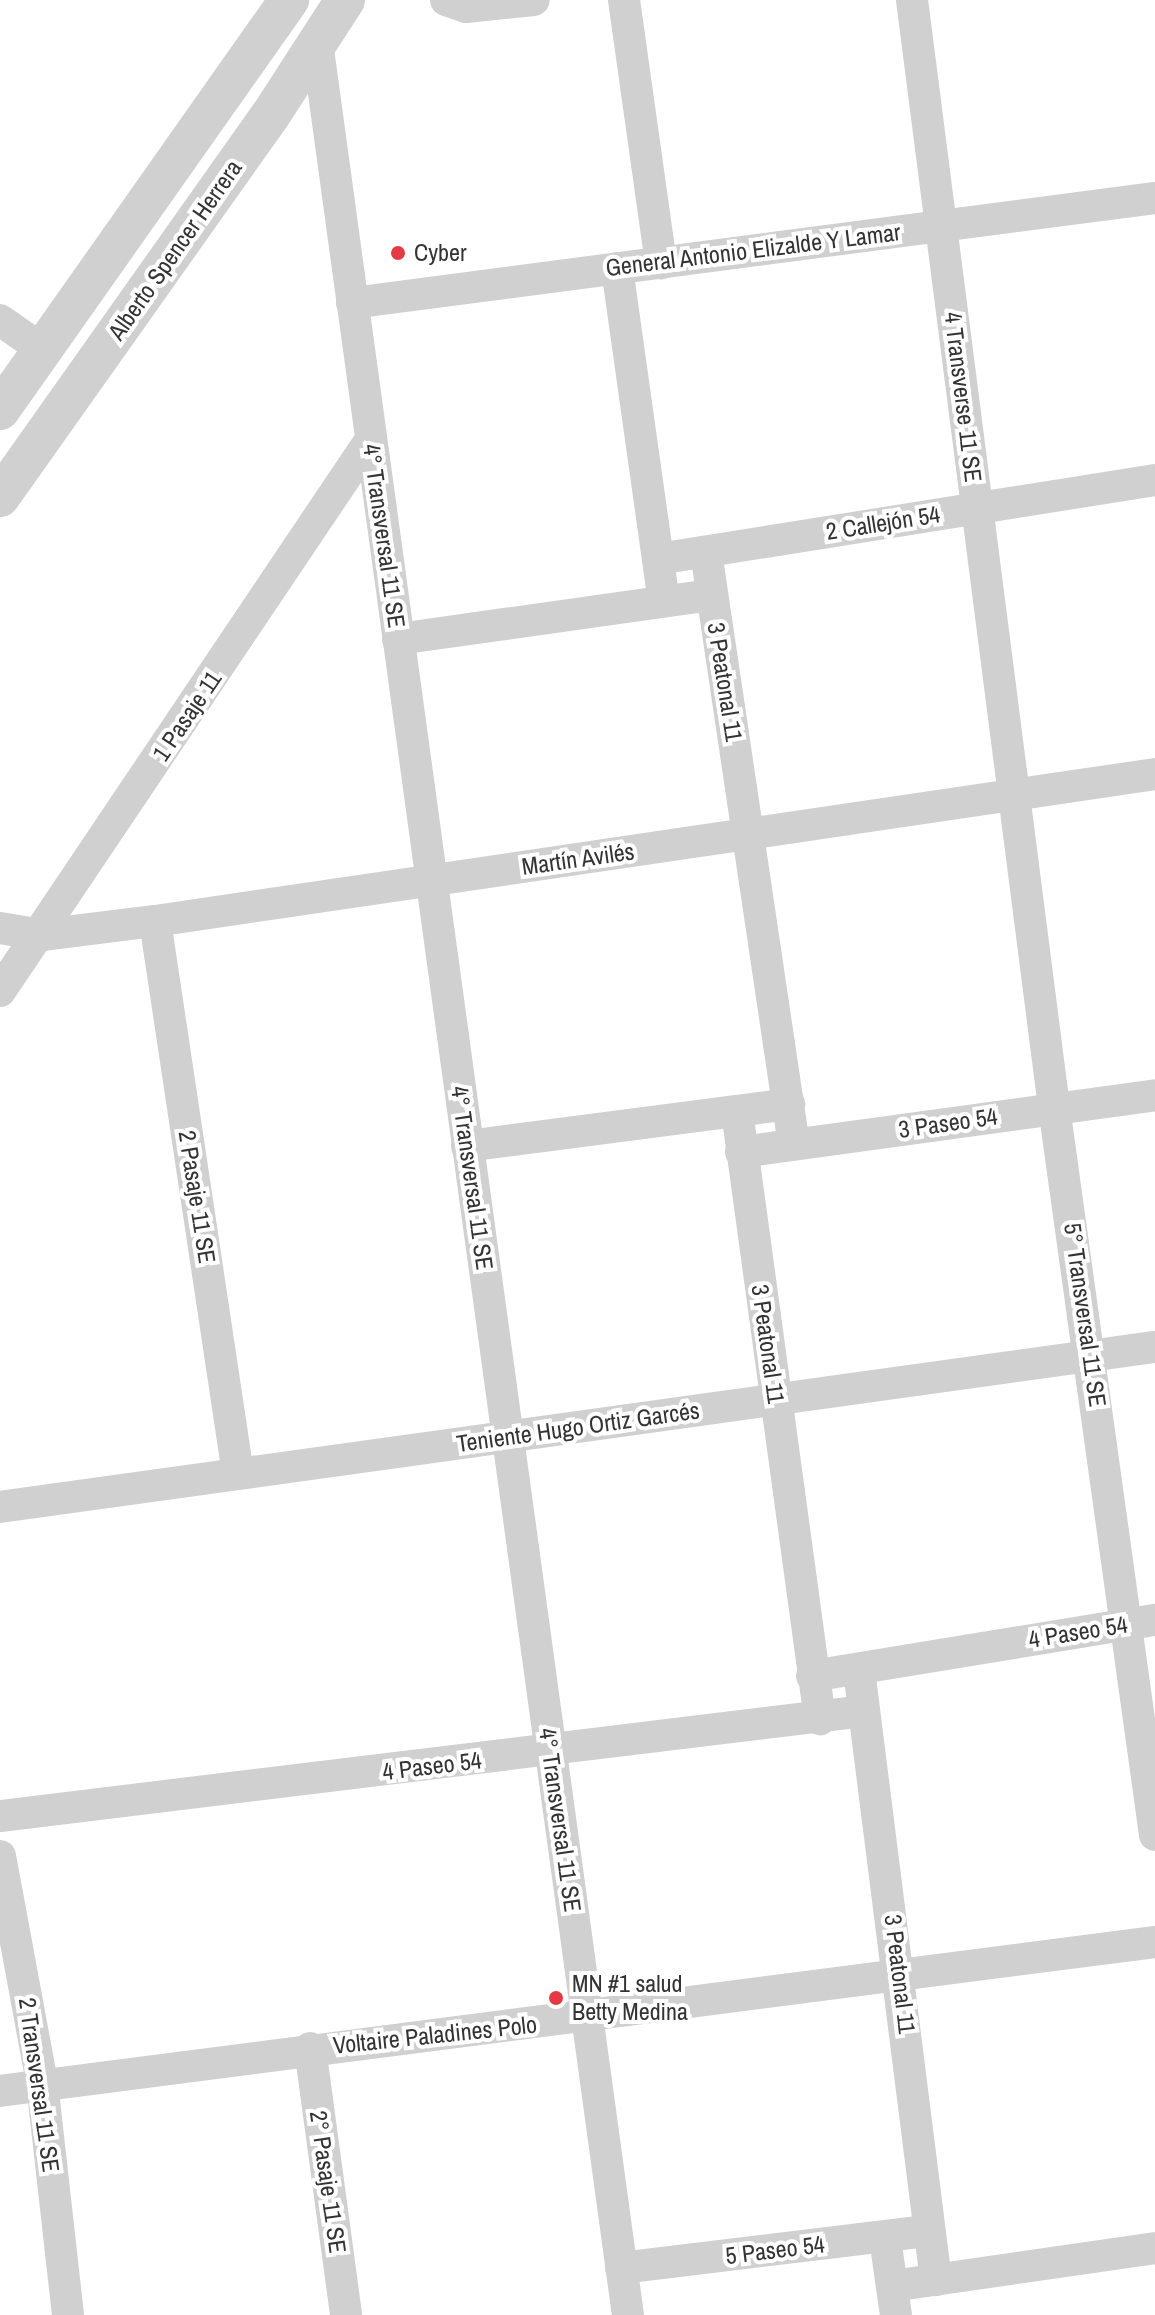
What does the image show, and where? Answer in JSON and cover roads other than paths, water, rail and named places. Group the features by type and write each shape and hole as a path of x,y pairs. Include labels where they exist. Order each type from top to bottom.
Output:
{"street":[{"path":"0,410 289,0"},
{"name":"Alberto Spencer Herrera","path":"0,497 345,0"},
{"path":"446,0 466,7 534,0"},
{"path":"624,0 661,263"},
{"name":"4 Transverse 11 SE","path":"912,0 1014,795"},
{"name":"4° Transversal 11 SE","path":"317,42 628,2315"},
{"name":"General Antonio Elizalde Y Lamar","path":"352,303 1155,198"},
{"path":"617,268 664,601"},
{"path":"0,320 43,350"},
{"name":"1 Pasaje 11","path":"0,991 42,935 371,439"},
{"name":"2 Callejón 54","path":"658,559 1155,480"},
{"name":"3 Peatonal 11","path":"706,552 794,1145"},
{"path":"398,639 712,595"},
{"name":"Martín Avilés","path":"0,928 42,935 155,921 1155,774"},
{"name":"5° Transversal 11 SE","path":"1014,795 1054,1107 1092,1355 1141,1622 1155,1835"},
{"name":"2 Pasaje 11 SE","path":"155,921 238,1474"},
{"name":"3 Paseo 54","path":"741,1152 1155,1095"},
{"path":"467,1146 789,1104"},
{"name":"3 Peatonal 11","path":"737,1111 820,1719"},
{"name":"Teniente Hugo Ortiz Garcés","path":"0,1507 1155,1347"},
{"name":"4 Paseo 54","path":"812,1676 1141,1622"},
{"name":"3 Peatonal 11","path":"859,1670 901,1976 936,2280"},
{"name":"4 Paseo 54","path":"0,1816 551,1752 864,1711"},
{"name":"2 Transversal 11 SE","path":"0,1856 42,2083 68,2315"},
{"name":"Voltaire Paladines Polo","path":"0,2091 310,2048 587,2019 1155,1942"},
{"name":"2° Pasaje 11 SE","path":"310,2048 346,2315"},
{"name":"5 Paseo 54","path":"621,2268 929,2231"},
{"path":"885,2238 894,2300 936,2280 1155,2248"}],"place":[{"name":"Cyber","path":"398,253"},
{"name":"MN #1 salud Betty Medina","path":"556,1998"}]}
